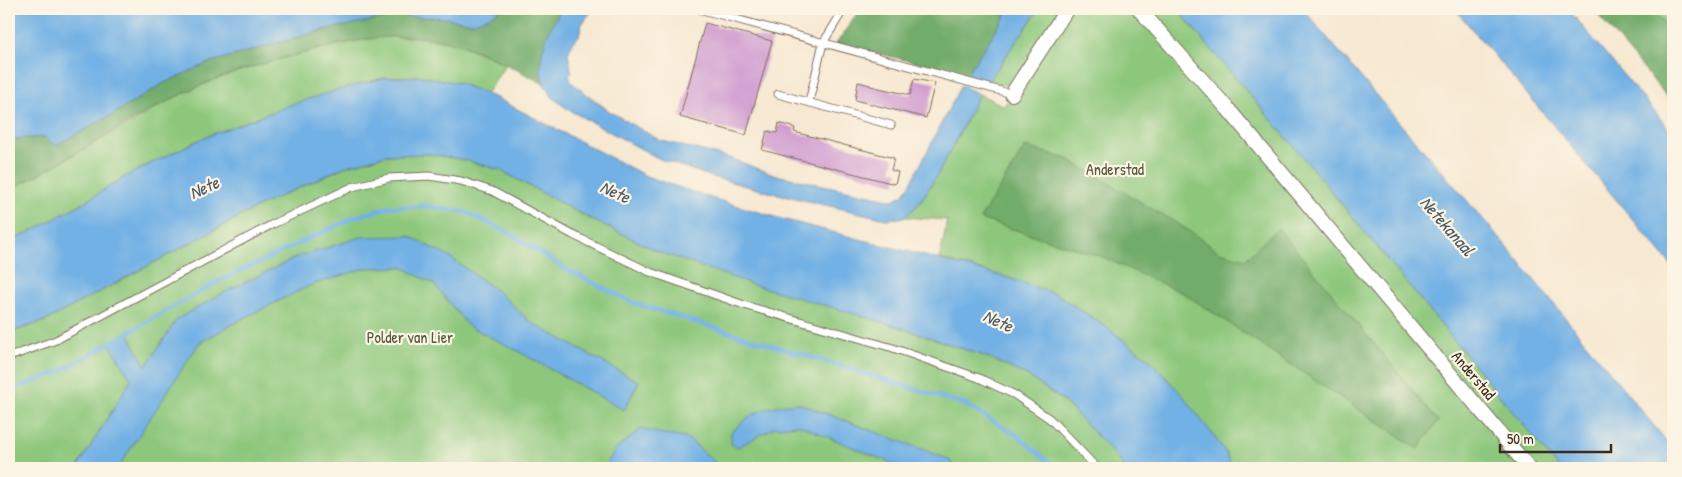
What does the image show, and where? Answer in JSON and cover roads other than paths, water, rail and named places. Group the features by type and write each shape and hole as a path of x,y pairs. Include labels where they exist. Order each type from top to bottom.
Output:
{"street":[{"path":"1012,94 1067,9"},
{"name":"Anderstad","path":"1140,9 1247,131 1529,468"}],"lane":[{"path":"700,9 1012,94"},
{"path":"808,102 822,43 844,9"},
{"path":"778,94 891,125"},
{"path":"9,356 56,340 271,225 352,188 389,178 429,176 460,181 492,190 573,235 650,272 744,305 893,348 979,378 1015,395 1050,419 1097,468"}],"water":[{"path":"9,9 502,9 472,23 446,18 396,16 327,29 208,63 164,83 110,116 56,145 45,137 9,138"},
{"path":"561,9 593,9 582,24 579,36 573,41 568,54 572,73 569,74 571,82 609,111 659,140 726,157 776,175 893,200 903,195 911,183 961,85 979,94 946,160 925,195 915,208 905,216 886,219 716,178 660,159 569,110 553,98 544,84 540,70 542,52 548,34"},
{"path":"1010,9 1039,9 987,83 967,74"},
{"name":"Netekanaal","path":"1177,9 1303,9 1503,242 1673,449 1673,468 1559,468 1308,163"},
{"path":"1455,9 1568,9 1673,134 1673,267"},
{"name":"Nete","path":"420,76 459,83 496,98 646,176 698,194 782,219 1002,276 1056,294 1148,358 1184,397 1225,451 1232,468 1124,468 1117,457 1065,402 1026,375 987,357 899,327 751,284 659,252 583,215 500,170 465,160 430,154 386,155 344,167 261,205 47,320 9,333 9,242 81,204 130,174 205,137 296,103 341,89 384,78"},
{"path":"409,236 451,258 497,291 532,323 639,382 624,410 514,349 468,326 434,284 402,267 366,268 309,286 238,321 199,343 118,468 77,468 131,380 110,344 128,333 146,366 177,319 223,293 297,257 361,237"},
{"path":"798,403 948,459 957,468 903,468 799,425 775,427 738,447 731,444 731,433 754,414 769,408"},
{"path":"641,429 689,439 721,468 604,468 615,450"}],"waterway":[{"path":"9,391 59,372 217,282 353,218 389,207 426,206 465,212 511,234 566,269 634,303 964,404 1018,436 1056,468"}],"park label":[{"name":"Polder van Lier","path":"410,337"}]}
